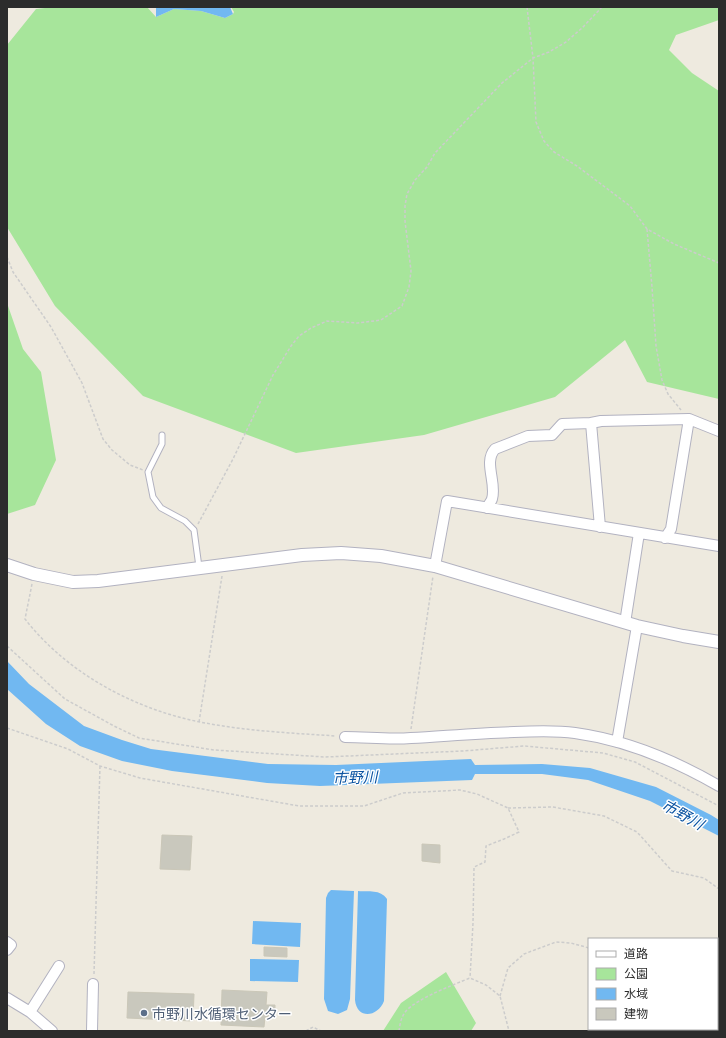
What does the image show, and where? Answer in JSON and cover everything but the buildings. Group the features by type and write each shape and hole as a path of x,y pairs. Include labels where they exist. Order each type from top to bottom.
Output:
{"street":[{"path":"665,538 671,529 689,419"},
{"path":"486,508 492,499 493,480 490,459 491,453 495,449 528,436 552,434 562,424 591,423 601,421 689,419 719,430"},
{"path":"591,423 600,527"},
{"path":"435,566 447,501 719,546"},
{"path":"617,742 631,625 639,533"},
{"path":"7,565 34,574 73,582 98,581 302,555 341,553 381,556 435,566 631,625 719,642"},
{"path":"345,737 409,739 540,730 574,733 617,742 649,751 672,761 719,786"},
{"path":"7,942 11,945 7,950"},
{"path":"30,1012 59,966"},
{"path":"92,1031 94,984"},
{"path":"7,998 30,1012 52,1031"}],"lane":[{"path":"162,435 162,444 148,472 153,497 161,508 185,521 194,530 199,567"}],"path":[{"path":"527,7 533,58 536,122 544,141 554,152 577,166 630,206 647,229 674,244 719,263"},
{"path":"194,530 233,459 273,375 299,336 311,328 327,321 358,322 381,320 402,306 409,287 411,271 405,220 407,194 415,180 427,167 435,153 502,83 533,58 549,52 566,42 602,7"},
{"path":"647,229 656,346 662,380 668,394 689,419"},
{"path":"7,258 13,272 51,327 82,383 103,439 112,450 130,465 148,472"},
{"path":"199,722 224,564"},
{"path":"409,739 435,566"},
{"path":"34,574 25,619 38,636 71,665 128,698 158,710 199,722 268,731 345,737"},
{"path":"7,728 68,749 100,766 140,778 299,806 364,806 403,793 460,790 477,794 508,808 553,807 604,816 636,832 672,871 704,878 719,889"},
{"path":"94,984 100,766"},
{"path":"470,978 474,866 485,862 486,846 519,832 508,808"},
{"path":"509,1031 500,996 508,968 524,954 556,942 571,943 588,948"},
{"path":"399,1031 401,1019 406,1011 412,1006 444,988 470,978 486,985 500,996"},
{"path":"306,1031 313,1027 321,1031"}],"green space":[{"path":"54,7 147,7 156,17 174,9 201,11 225,18 233,14 234,12 231,7 719,7 719,20 676,35 669,50 692,73 719,91 719,399 647,382 625,340 555,397 424,435 296,453 143,396 55,306 7,227 7,45 36,9"},
{"path":"7,303 23,349 41,372 56,460 35,505 7,514"},
{"path":"446,972 476,1023 471,1031 383,1031 401,1003"}],"water":[{"path":"156,7 230,7 233,14 225,18 201,11 174,9 156,17"},
{"name":"市野川","path":"7,661 29,684 84,726 151,749 268,764 336,765 471,759 475,765 542,764 590,768 656,787 711,815 719,820 719,836 650,801 588,780 542,774 475,774 472,780 320,786 267,783 172,771 122,761 80,746 46,724 7,689"},
{"path":"331,890 354,891 350,999 347,1010 338,1014 328,1011 324,999 326,898"},
{"path":"358,891 378,892 387,899 384,1001 377,1010 368,1014 360,1011 355,1000"},
{"path":"253,921 301,923 300,947 252,944"},
{"path":"250,959 299,960 298,982 250,981"}],"place":[{"name":"市野川水循環センター","path":"144,1013"}]}
